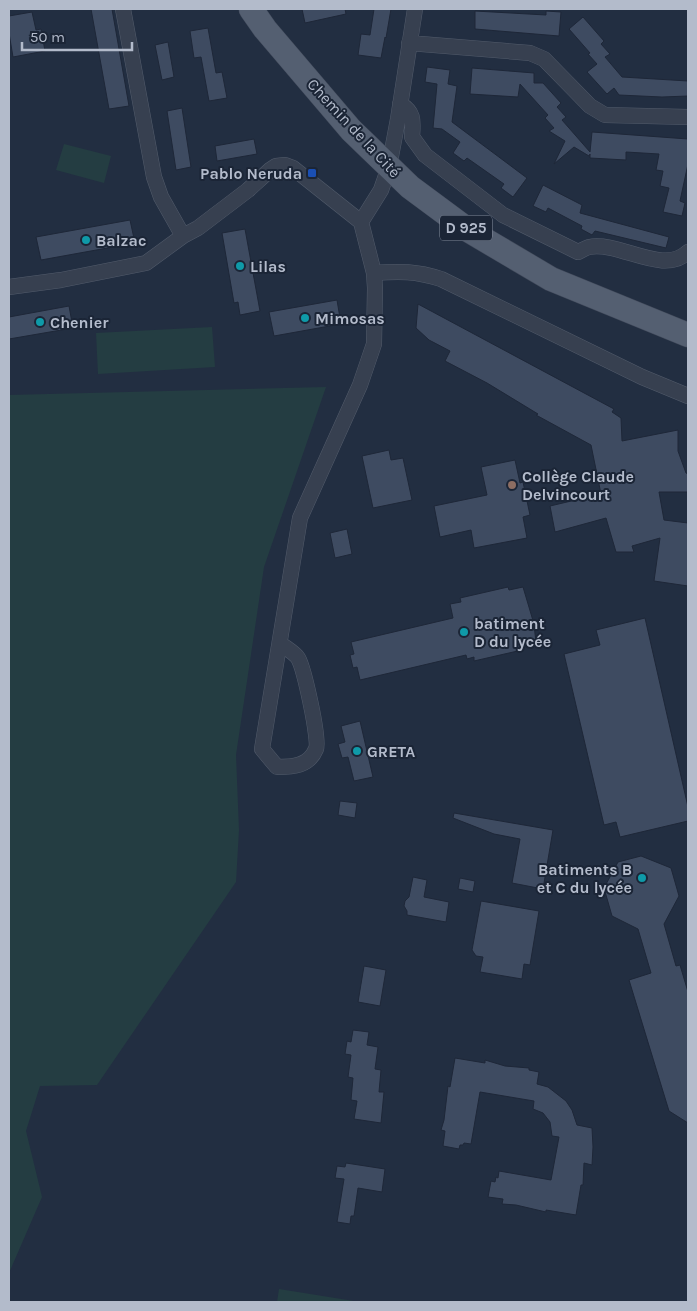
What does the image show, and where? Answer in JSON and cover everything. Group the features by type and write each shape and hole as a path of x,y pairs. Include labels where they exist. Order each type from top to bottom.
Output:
{"main road":[{"name":"Chemin de la Cité","path":"251,9 265,29 351,130 410,187 468,230 551,279 688,335"}],"street":[{"path":"123,9 154,177 161,197 183,236"},
{"path":"361,222 381,190 389,167 415,9"},
{"path":"409,42 530,53 544,59 590,106 605,115 688,117"},
{"name":"Chemin de la Cité","path":"400,104 408,108 414,120 412,137 425,155 503,215 578,252 589,247 603,247 666,261 682,258 688,252"},
{"path":"10,282 61,280 146,263 183,236 198,228 276,166 285,165 293,168 361,222 374,273 374,344 360,384 300,518 281,644 262,749 277,768 298,767 309,759 317,748 316,724 298,658 281,644"},
{"path":"374,273 396,271 420,272 441,279 633,373 688,396"}],"green space":[{"path":"64,144 111,156 104,183 56,170"},
{"path":"212,327 215,367 98,374 96,333"},
{"path":"326,387 264,567 236,755 239,830 236,882 97,1085 40,1086 26,1131 42,1197 9,1273 9,395"},
{"path":"279,1289 360,1302 277,1302"}],"building":[{"path":"91,9 112,9 129,106 109,109"},
{"path":"302,9 345,9 346,14 305,23"},
{"path":"374,9 391,9 381,58 358,55 361,34 370,35"},
{"path":"475,11 546,15 546,11 561,12 559,36 475,29"},
{"path":"32,12 36,30 41,29 45,51 13,57 9,33 9,16"},
{"path":"583,17 604,41 601,44 610,54 605,57 622,77 688,81 688,96 619,95 614,88 607,94 587,72 597,64 569,29"},
{"path":"208,28 216,73 222,72 227,98 209,101 201,57 194,58 190,31"},
{"path":"168,42 174,77 162,80 155,45"},
{"path":"427,67 450,70 448,84 457,86 452,122 527,178 513,197 501,188 504,184 467,158 464,161 453,153 460,142 442,129 433,128 437,84 425,82"},
{"path":"472,68 534,73 534,83 543,83 561,103 557,107 566,117 562,120 590,152 592,132 688,139 688,164 680,201 685,203 682,216 663,212 669,188 660,186 663,171 656,170 659,154 626,152 626,160 590,158 590,154 589,156 574,147 554,164 565,141 549,131 554,128 545,118 548,115 520,84 518,97 470,94"},
{"path":"182,108 191,167 176,170 167,111"},
{"path":"254,139 257,154 217,161 215,146"},
{"path":"543,185 582,205 580,213 669,237 666,248 595,231 592,235 581,229 582,226 548,208 546,212 533,206"},
{"name":"Balzac","path":"130,220 135,243 41,260 36,237"},
{"name":"Lilas","path":"245,229 260,311 240,315 238,302 234,303 222,233"},
{"name":"Mimosas","path":"337,300 341,324 274,336 269,312"},
{"path":"418,304 614,409 612,412 621,418 622,441 678,430 678,451 688,474 688,492 659,492 664,520 688,523 688,586 654,581 660,538 632,546 634,552 616,552 606,518 555,532 550,506 601,494 591,445 536,415 538,414 487,383 445,361 450,351 429,340 416,328"},
{"name":"Chenier","path":"69,306 73,328 9,339 9,317"},
{"path":"389,450 391,460 403,458 412,500 373,508 362,456"},
{"path":"515,460 520,483 523,482 530,515 523,517 527,538 474,548 471,530 440,537 434,506 487,495 481,467"},
{"path":"347,529 352,554 335,558 330,533"},
{"name":"batiment D du lycée","path":"508,587 509,590 523,587 534,624 536,643 522,647 522,650 474,661 474,657 467,659 466,655 360,680 357,667 353,668 350,655 354,654 351,642 453,618 450,604 461,602 460,598"},
{"name":"Batiments B et C du lycée","path":"645,618 688,807 688,821 620,837 616,822 604,825 564,654 600,645 596,630"},
{"name":"GRETA","path":"360,721 373,777 354,781 348,757 342,758 338,744 345,742 341,726"},
{"path":"340,801 357,803 355,818 338,815"},
{"path":"454,813 553,830 543,889 512,883 520,839 494,834 453,818"},
{"path":"641,856 671,868 679,896 664,924 676,966 680,965 688,992 688,1123 669,1111 629,980 651,973 638,929 612,916 604,888 618,862"},
{"path":"413,877 427,880 424,897 449,902 446,922 407,915 404,906 405,901 409,897"},
{"path":"460,878 475,881 473,892 458,889"},
{"path":"481,901 539,911 530,965 524,964 522,979 480,972 483,957 476,956 472,950"},
{"path":"364,966 386,970 380,1006 358,1002"},
{"path":"353,1030 369,1032 367,1045 378,1047 375,1069 381,1070 379,1092 384,1092 381,1123 354,1119 357,1101 351,1100 353,1078 348,1077 351,1055 345,1054 347,1041 351,1042"},
{"path":"455,1058 485,1063 485,1060 505,1066 529,1068 529,1070 539,1072 537,1084 548,1087 566,1101 572,1110 577,1125 592,1128 592,1165 584,1163 583,1185 581,1185 576,1215 502,1204 503,1199 488,1197 491,1181 495,1182 499,1171 551,1180 559,1137 552,1136 550,1122 543,1113 533,1109 534,1101 480,1092 471,1144 464,1143 460,1145 459,1149 443,1146 445,1131 441,1130 448,1086 450,1087"},
{"path":"346,1163 385,1169 382,1192 358,1188 354,1216 351,1216 350,1224 337,1222 344,1179 335,1178 337,1166 345,1167"}],"place":[{"name":"Pablo Neruda","path":"312,173"},
{"name":"Balzac","path":"86,240"},
{"name":"Lilas","path":"240,266"},
{"name":"Mimosas","path":"305,318"},
{"name":"Chenier","path":"40,322"},
{"name":"Collège Claude Delvincourt","path":"512,485"},
{"name":"batiment D du lycée","path":"464,632"},
{"name":"GRETA","path":"357,751"},
{"name":"Batiments B et C du lycée","path":"642,878"}]}
